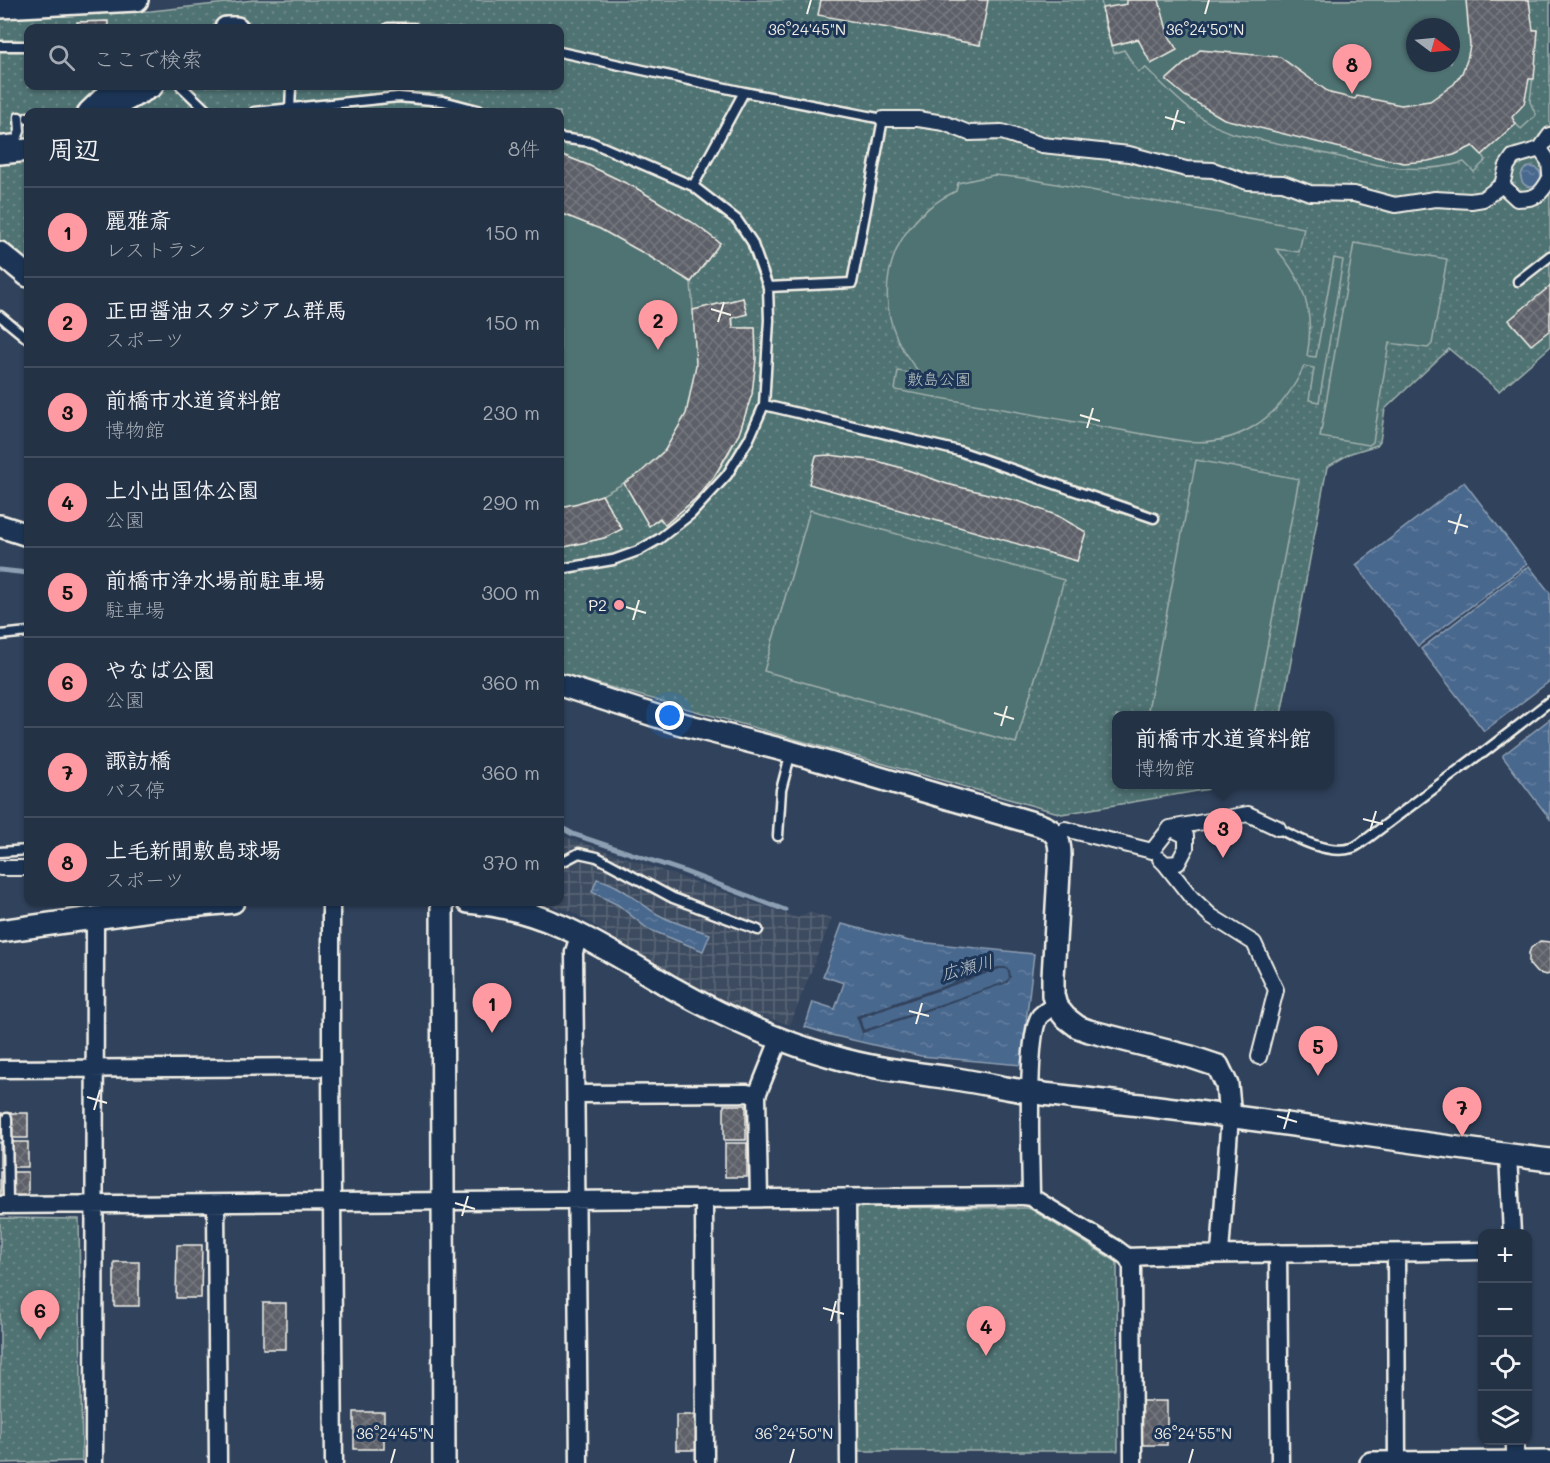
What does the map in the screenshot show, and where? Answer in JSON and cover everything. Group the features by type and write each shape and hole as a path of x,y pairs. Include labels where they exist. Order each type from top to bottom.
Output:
{"street":[{"path":"0,7 137,0"},
{"path":"92,108 112,90"},
{"path":"111,108 145,90"},
{"path":"883,119 918,119 944,123 969,133 1002,132 1042,145 1129,154 1186,169 1213,170 1248,182 1283,183 1310,192 1354,194 1395,205 1435,199 1471,201 1483,199 1502,185 1507,166 1513,157 1540,149 1550,135"},
{"path":"1502,185 1517,199 1532,199 1544,190 1550,176 1549,162 1540,149"},
{"path":"0,153 24,150"},
{"path":"0,254 24,273"},
{"path":"0,526 24,534"},
{"path":"564,686 696,728 791,752 1040,825 1053,831 1059,840 1060,855 1053,977 1056,1006 1071,1022 1089,1031 1218,1066 1227,1085 1230,1116 1220,1253"},
{"path":"1152,851 1170,828 1248,814 1278,828"},
{"path":"1165,864 1178,863 1186,848 1186,836 1170,828"},
{"path":"1065,829 1152,851 1191,897 1211,916 1254,943 1276,990 1259,1058"},
{"path":"0,868 24,868"},
{"path":"0,931 190,906"},
{"path":"331,906 334,1463"},
{"path":"442,906 444,1463"},
{"path":"529,907 580,933 721,1014 779,1040 839,1059 1030,1092 1230,1116 1550,1160"},
{"path":"94,1463 95,919"},
{"path":"579,1463 574,952 580,933"},
{"path":"1031,1197 1031,1064 1040,1016 1056,1006"},
{"path":"759,1198 757,1095 779,1040"},
{"path":"0,1069 331,1067"},
{"path":"576,1094 747,1093 757,1095"},
{"path":"1508,1155 1512,1229"},
{"path":"4,1205 1031,1197 1115,1248 1127,1257 1132,1266 1132,1463"},
{"path":"704,1199 705,1463"},
{"path":"846,1199 849,1463"},
{"path":"216,1204 218,1463"},
{"path":"1127,1257 1220,1253 1478,1251"},
{"path":"1278,1253 1280,1463"},
{"path":"1396,1253 1397,1463"},
{"path":"1371,1463 1515,1455 1550,1462"}],"lane":[{"path":"0,46 24,46"},
{"path":"564,53 883,119 852,284 768,287"},
{"path":"185,90 204,108"},
{"path":"290,108 291,90"},
{"path":"693,186 744,92"},
{"path":"308,108 398,98 442,101 469,108"},
{"path":"0,141 17,139 24,120"},
{"path":"564,139 591,142 693,186 736,220 752,242 768,287 768,351 764,405 749,439 727,476 691,514 659,539 638,551 613,560 564,568"},
{"path":"1518,281 1550,256"},
{"path":"0,316 24,336"},
{"path":"764,405 959,451 1154,518"},
{"path":"0,635 24,632"},
{"path":"1278,828 1322,846 1344,849 1353,847 1484,753 1550,701"},
{"path":"778,836 781,790 791,752"},
{"path":"0,852 24,850"},
{"path":"564,861 579,853 597,857 674,898 758,930"},
{"path":"4,1205 7,1118"}],"shaded area":[{"path":"564,836 798,918 808,912 832,918 790,1025 734,1007 676,977 571,911 552,906 564,906"}],"green space":[{"name":"敷島公園","path":"254,0 1550,0 1550,347 1499,391 1449,349 1385,409 1380,441 1377,445 1351,453 1327,467 1282,711 1112,711 1112,789 1209,789 1062,814 564,674 564,108 24,108 24,262 0,244 0,17 151,11"},
{"path":"1101,0 1529,0 1532,29 1538,30 1530,102 1536,115 1521,129 1516,124 1482,154 1486,160 1474,172 1464,162 1429,168 1395,167 1361,162 1231,133 1196,114 1146,68 1138,72 1124,50 1114,53 1105,26"},
{"path":"564,156 643,193 720,243 691,282 693,310 743,298 747,314 733,318 733,328 755,328 754,375 744,419 735,441 711,480 696,498 665,525 660,519 649,526 624,483 602,495 622,529 604,538 564,547"},
{"path":"994,175 1023,178 1304,228 1299,252 1276,249 1294,273 1305,298 1309,326 1307,356 1316,357 1334,258 1343,260 1319,402 1309,400 1314,368 1304,366 1283,401 1254,426 1237,435 1198,442 895,390 898,371 922,375 904,351 892,326 887,300 889,274 897,249 911,226 931,206 956,191 958,183"},
{"path":"1354,243 1447,259 1432,344 1428,348 1389,343 1373,442 1369,445 1320,437"},
{"path":"1196,460 1299,479 1255,711 1148,711"},
{"path":"810,510 1064,580 1016,743 764,671"},
{"path":"852,1207 1029,1208 1117,1262 1118,1451 856,1451"},
{"path":"0,1218 79,1219 82,1461 0,1463"}],"water":[{"path":"1531,167 1538,170 1541,177 1538,184 1531,187 1524,184 1521,177 1524,170"},
{"path":"1464,482 1527,564 1418,646 1356,565"},
{"path":"1529,566 1550,593 1550,681 1484,731 1421,649"},
{"path":"1550,719 1550,819 1503,755"},
{"path":"597,879 621,889 663,917 710,934 703,951 648,929 618,905 592,892"},
{"name":"広瀬川","path":"842,924 909,941 1034,954 1021,1065 921,1056 805,1027 813,1002 835,1009 844,983 823,976"}],"pier":[{"path":"998,967 1006,967 1010,971 1011,977 1007,983 863,1033 860,1042 862,1033 856,1016","holes":["1000,969 1006,969 1009,978 1005,982 864,1030 860,1018"]}],"building":[{"path":"821,0 988,0 980,45 818,15"},
{"path":"1127,0 1159,0 1168,34 1177,50 1151,64 1138,39 1111,46 1102,8 1127,4"},
{"path":"1466,0 1529,0 1533,30 1538,30 1534,79 1529,79 1524,104 1512,117 1516,124 1482,155 1473,146 1454,155 1428,161 1404,163 1381,158 1224,119 1185,96 1166,80 1200,50 1280,57 1330,93 1355,99 1357,96 1401,105 1430,101 1454,84 1467,60 1470,46"},
{"path":"108,21 108,24 77,24 77,22"},
{"path":"564,156 636,188 692,222 720,243 691,282 600,229 564,215"},
{"path":"1550,286 1550,330 1531,345 1509,320"},
{"path":"743,298 747,314 732,318 733,328 755,328 756,359 752,394 739,434 714,477 695,499 665,525 660,518 649,526 624,483 640,473 665,450 686,414 696,365 693,310"},
{"path":"830,455 877,461 947,484 1021,502 1058,516 1086,532 1077,561 809,484 816,456"},
{"path":"602,495 622,529 604,538 564,547 564,506"},
{"path":"1540,941 1550,942 1550,974 1546,975 1536,972 1529,964 1531,948"},
{"path":"724,1105 746,1105 746,1140 724,1140"},
{"path":"0,1113 2,1113 3,1138 0,1138"},
{"path":"11,1113 28,1113 28,1138 11,1138"},
{"path":"0,1142 3,1142 3,1167 0,1167"},
{"path":"11,1142 28,1142 28,1167 12,1167"},
{"path":"725,1143 747,1143 747,1177 725,1177"},
{"path":"0,1171 3,1171 3,1197 0,1197"},
{"path":"11,1172 28,1172 28,1197 12,1197"},
{"path":"177,1245 202,1245 201,1298 176,1298"},
{"path":"114,1262 139,1262 139,1306 114,1306"},
{"path":"263,1303 286,1303 286,1349 263,1349"},
{"path":"1140,1401 1167,1401 1167,1445 1140,1445"},
{"path":"354,1412 384,1412 384,1449 354,1449"},
{"path":"676,1415 697,1415 698,1450 676,1450"}],"waterway":[{"path":"0,570 24,573"},
{"path":"564,829 785,910"}],"place":[{"name":"上毛新聞敷島球場","path":"1352,94"},
{"name":"正田醤油スタジアム群馬","path":"658,350"},
{"name":"P2","path":"619,605"},
{"name":"前橋市水道資料館","path":"1223,858"},
{"name":"麗雅斎","path":"492,1033"},
{"name":"前橋市浄水場前駐車場","path":"1318,1076"},
{"name":"諏訪橋","path":"1462,1137"},
{"name":"やなば公園","path":"40,1340"},
{"name":"上小出国体公園","path":"986,1356"}]}
